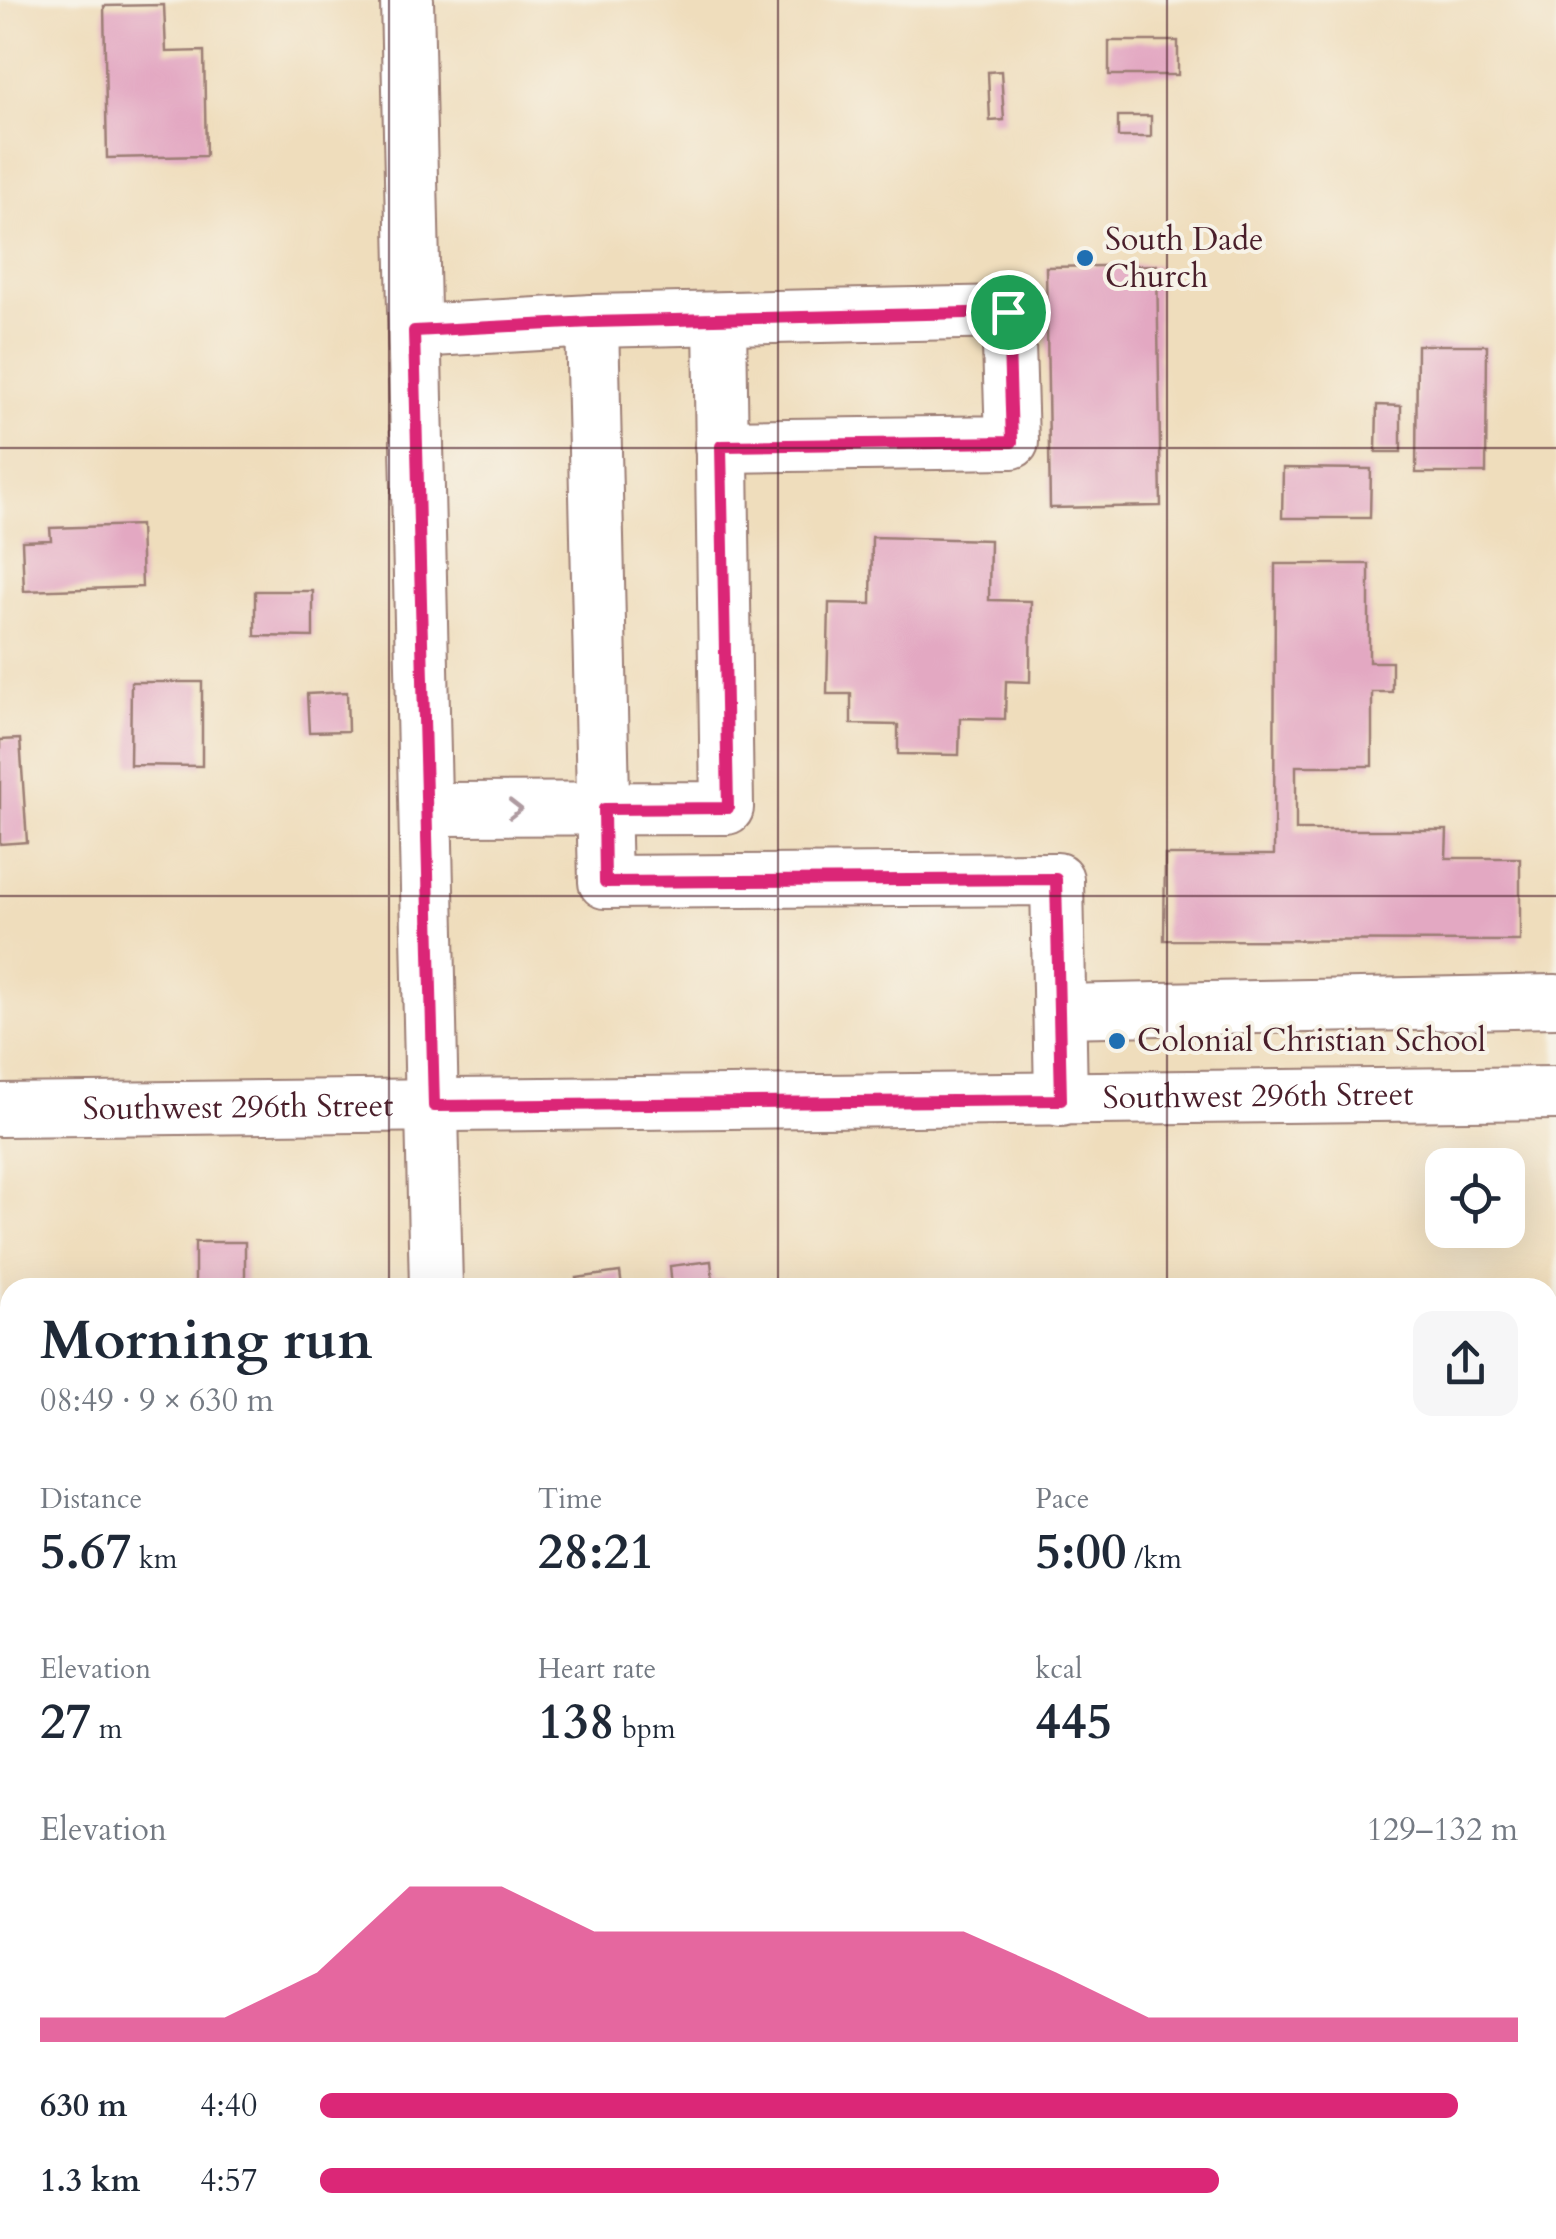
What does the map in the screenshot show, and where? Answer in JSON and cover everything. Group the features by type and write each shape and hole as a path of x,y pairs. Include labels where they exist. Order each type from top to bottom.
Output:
{"street":[{"path":"406,0 436,1278"},
{"path":"414,331 592,322 1008,312 1012,442 721,446"},
{"path":"426,809 728,808 720,319"},
{"path":"592,322 605,882 1056,879 1061,1100"},
{"path":"1059,1011 1556,1001"},
{"name":"Southwest 296th Street","path":"0,1110 1556,1093"}],"building":[{"path":"164,5 166,52 204,51 206,156 107,158 104,6"},
{"path":"1109,41 1178,41 1178,75 1109,75"},
{"path":"1001,71 1004,120 990,121 988,72"},
{"path":"1118,116 1151,116 1151,137 1118,137"},
{"path":"1157,265 1161,506 1050,508 1046,267"},
{"path":"1417,345 1487,345 1486,473 1416,473"},
{"path":"1377,405 1401,406 1401,452 1376,452"},
{"path":"1283,468 1371,469 1370,518 1282,518"},
{"path":"140,525 142,587 24,591 22,541 51,540 50,528"},
{"path":"872,537 990,540 989,600 1031,601 1030,682 1006,681 1005,719 960,718 959,755 898,754 898,725 851,724 851,694 827,694 829,603 871,604"},
{"path":"1275,564 1369,564 1369,662 1392,662 1392,692 1372,692 1372,766 1296,766 1296,830 1447,830 1446,858 1520,858 1520,941 1164,940 1165,855 1274,855"},
{"path":"255,591 313,591 313,637 255,636"},
{"path":"131,682 202,682 202,766 130,765"},
{"path":"347,692 348,731 309,732 307,694"},
{"path":"20,739 27,842 0,844 0,740"},
{"path":"195,1242 245,1242 245,1278 195,1278"},
{"path":"711,1261 713,1278 671,1278 670,1266"},
{"path":"620,1272 621,1278 576,1278"}],"place":[{"name":"South Dade Church","path":"1085,258"},
{"name":"Colonial Christian School","path":"1117,1041"}],"route":[{"path":"1008,312 1012,442 721,446 728,808 604,809 605,882 1056,879 1061,1100 434,1106 414,331 592,322 1008,312"}]}
